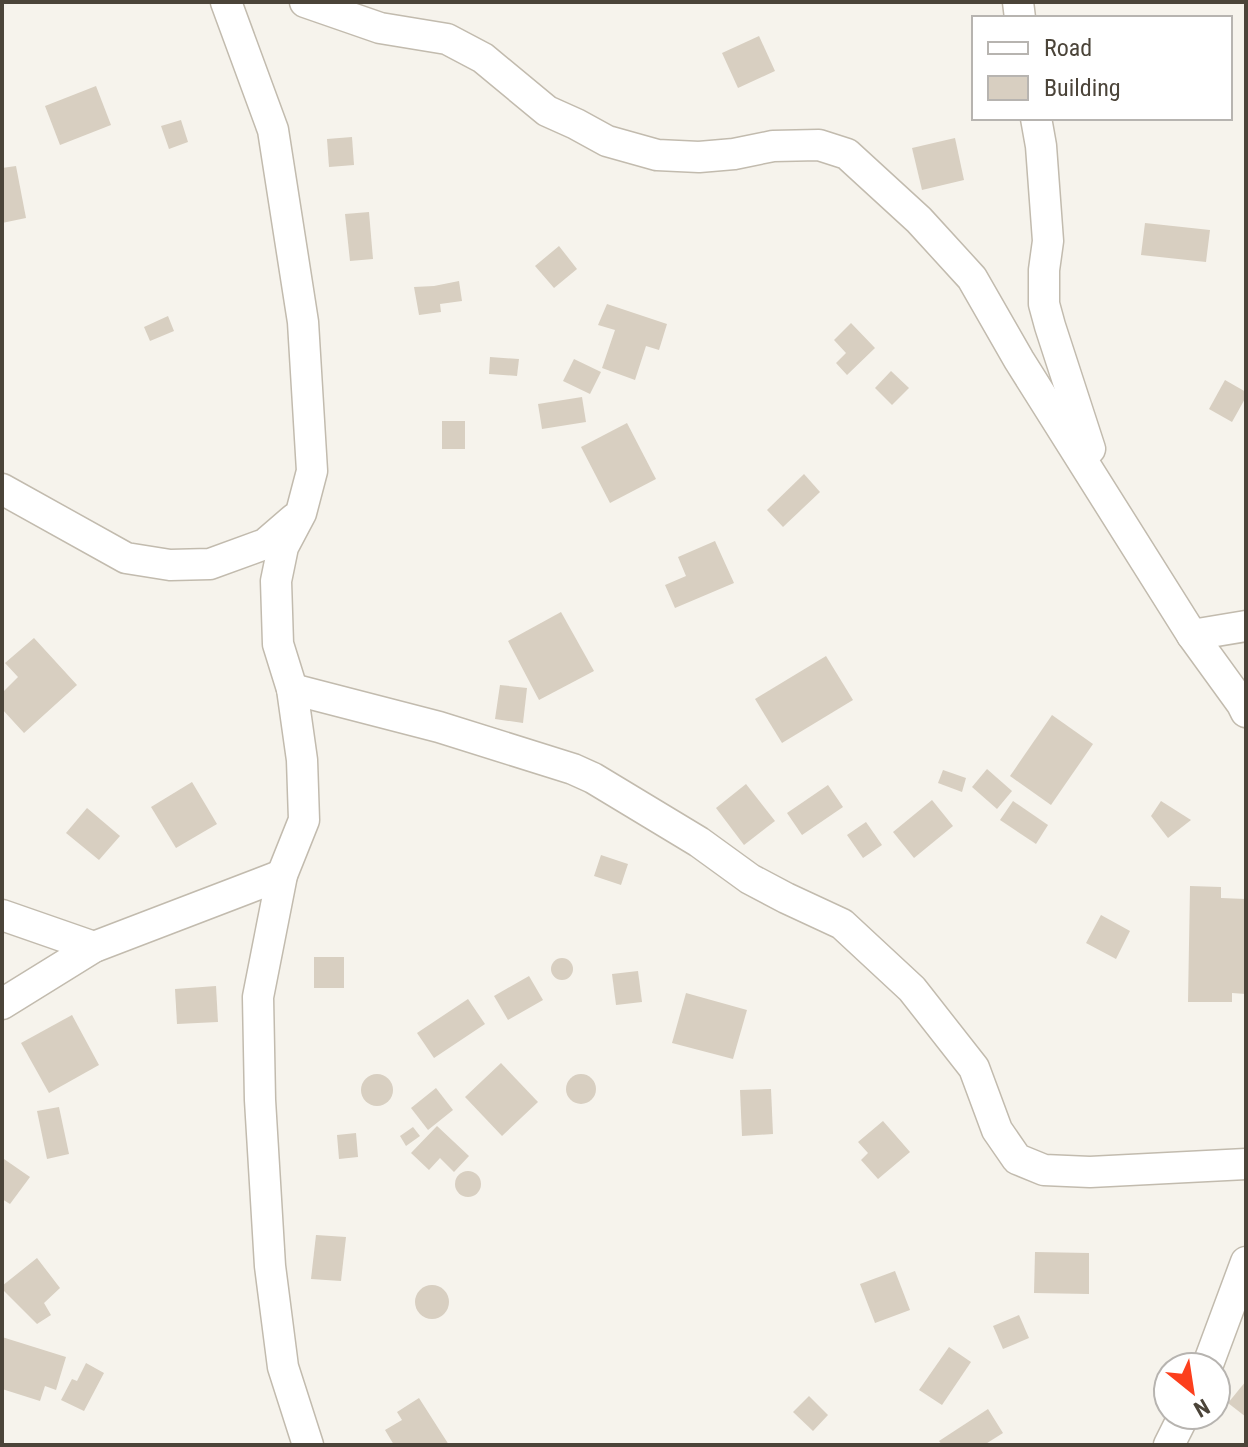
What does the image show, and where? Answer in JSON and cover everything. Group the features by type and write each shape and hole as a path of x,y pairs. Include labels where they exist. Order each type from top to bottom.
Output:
{"street":[{"path":"226,2 273,130 303,322 312,471 301,513 283,547 276,581 278,644 292,689 302,760 304,820 282,875 258,997 260,1100 270,1266 283,1367 308,1445"},
{"path":"305,2 380,28 447,39 483,58 547,111 607,141 657,155 685,157 734,154 773,146 819,145 847,154 919,220 972,278 1019,360 1192,635 1246,712"},
{"path":"1036,120 1048,241 1044,304 1104,493"},
{"path":"2,489 126,558 170,565 210,564 265,544 301,513"},
{"path":"1192,635 1246,626"},
{"path":"292,689 439,727 573,769 699,842 750,879 842,924 912,989 974,1068 997,1130 1017,1159 1044,1170 1090,1172 1246,1164"},
{"path":"2,1004 94,947 282,875"},
{"path":"2,915 94,947"},
{"path":"1213,1351 1246,1262"}],"building":[{"path":"759,36 775,71 738,88 722,53"},
{"path":"96,86 111,125 60,145 45,106"},
{"path":"181,120 188,142 169,149 161,126"},
{"path":"352,137 354,165 329,167 327,139"},
{"path":"955,138 964,180 922,190 912,148"},
{"path":"16,166 26,218 2,223 2,168"},
{"path":"369,212 373,259 350,261 345,214"},
{"path":"1145,223 1210,230 1206,262 1141,255"},
{"path":"559,246 577,269 554,288 535,266"},
{"path":"459,281 462,301 440,304 441,312 419,315 414,287"},
{"path":"607,304 667,324 659,350 646,346 635,380 602,368 615,330 598,325"},
{"path":"168,316 174,331 150,341 144,327"},
{"path":"851,323 875,348 847,375 836,363 846,353 834,340"},
{"path":"490,357 519,359 517,376 489,374"},
{"path":"574,359 601,372 590,394 563,381"},
{"path":"891,371 909,388 892,405 875,388"},
{"path":"1225,380 1246,392 1232,422 1209,409"},
{"path":"582,397 586,422 542,429 538,404"},
{"path":"442,421 465,421 465,449 442,449"},
{"path":"627,423 656,479 610,503 581,447"},
{"path":"804,474 820,492 783,527 767,510"},
{"path":"715,541 734,583 675,608 665,585 686,576 678,557"},
{"path":"561,612 594,671 539,700 508,641"},
{"path":"34,638 77,685 24,733 2,709 2,693 18,677 5,663"},
{"path":"826,656 853,700 782,743 755,699"},
{"path":"500,685 527,688 523,723 495,719"},
{"path":"1052,715 1093,744 1051,805 1010,776"},
{"path":"987,769 1012,791 997,809 972,787"},
{"path":"943,770 966,778 962,792 938,783"},
{"path":"192,782 217,824 176,848 151,807"},
{"path":"746,784 775,821 744,845 716,808"},
{"path":"828,785 843,807 802,835 787,813"},
{"path":"932,800 953,826 914,858 893,832"},
{"path":"1013,801 1048,825 1036,844 1000,820"},
{"path":"1161,801 1191,820 1168,838 1151,816"},
{"path":"87,808 120,836 99,860 66,833"},
{"path":"866,822 882,845 863,858 847,835"},
{"path":"601,855 628,864 621,885 594,876"},
{"path":"1190,886 1221,887 1221,898 1246,899 1246,994 1232,993 1232,1002 1188,1002"},
{"path":"1101,915 1130,931 1116,959 1086,943"},
{"path":"314,957 344,957 344,988 314,988"},
{"path":"558,958 566,958 573,969 566,980 558,980 551,973 551,965"},
{"path":"638,971 642,1002 616,1005 612,974"},
{"path":"529,976 543,1000 508,1020 494,996"},
{"path":"216,986 218,1022 177,1024 175,989"},
{"path":"686,993 747,1010 733,1059 672,1043"},
{"path":"468,999 485,1024 434,1058 417,1033"},
{"path":"72,1015 99,1065 49,1093 21,1043"},
{"path":"501,1063 538,1102 502,1136 465,1097"},
{"path":"377,1074 388,1079 393,1090 388,1101 377,1106 366,1101 361,1090 366,1079"},
{"path":"581,1074 592,1078 596,1089 592,1100 581,1104 570,1100 566,1089 570,1078"},
{"path":"436,1088 453,1110 428,1130 411,1108"},
{"path":"771,1089 773,1134 742,1136 740,1090"},
{"path":"59,1107 69,1154 47,1159 37,1111"},
{"path":"883,1121 910,1152 878,1179 861,1160 868,1153 858,1142"},
{"path":"437,1126 469,1156 454,1172 440,1158 429,1170 411,1153"},
{"path":"413,1127 420,1136 406,1146 400,1136"},
{"path":"356,1133 358,1157 339,1159 337,1135"},
{"path":"4,1159 30,1177 10,1204 2,1199"},
{"path":"468,1171 477,1175 481,1184 477,1193 468,1197 459,1193 455,1184 459,1175"},
{"path":"316,1235 346,1237 341,1281 311,1279"},
{"path":"1035,1252 1089,1253 1089,1294 1034,1293"},
{"path":"37,1258 60,1288 44,1303 51,1315 37,1324 2,1286"},
{"path":"895,1271 910,1310 875,1323 860,1284"},
{"path":"432,1285 444,1290 449,1302 444,1314 432,1319 420,1314 415,1302 420,1290"},
{"path":"1019,1315 1029,1338 1003,1349 993,1326"},
{"path":"2,1337 66,1357 56,1390 45,1386 40,1401 2,1389"},
{"path":"949,1347 971,1362 942,1405 919,1390"},
{"path":"86,1363 104,1373 84,1411 61,1400 72,1379 77,1381"},
{"path":"1246,1381 1246,1417 1232,1406 1232,1398"},
{"path":"809,1396 828,1415 813,1431 793,1412"},
{"path":"419,1398 449,1445 394,1445 385,1430 402,1420 397,1412"},
{"path":"988,1409 1003,1433 984,1445 942,1445 939,1441"}]}
